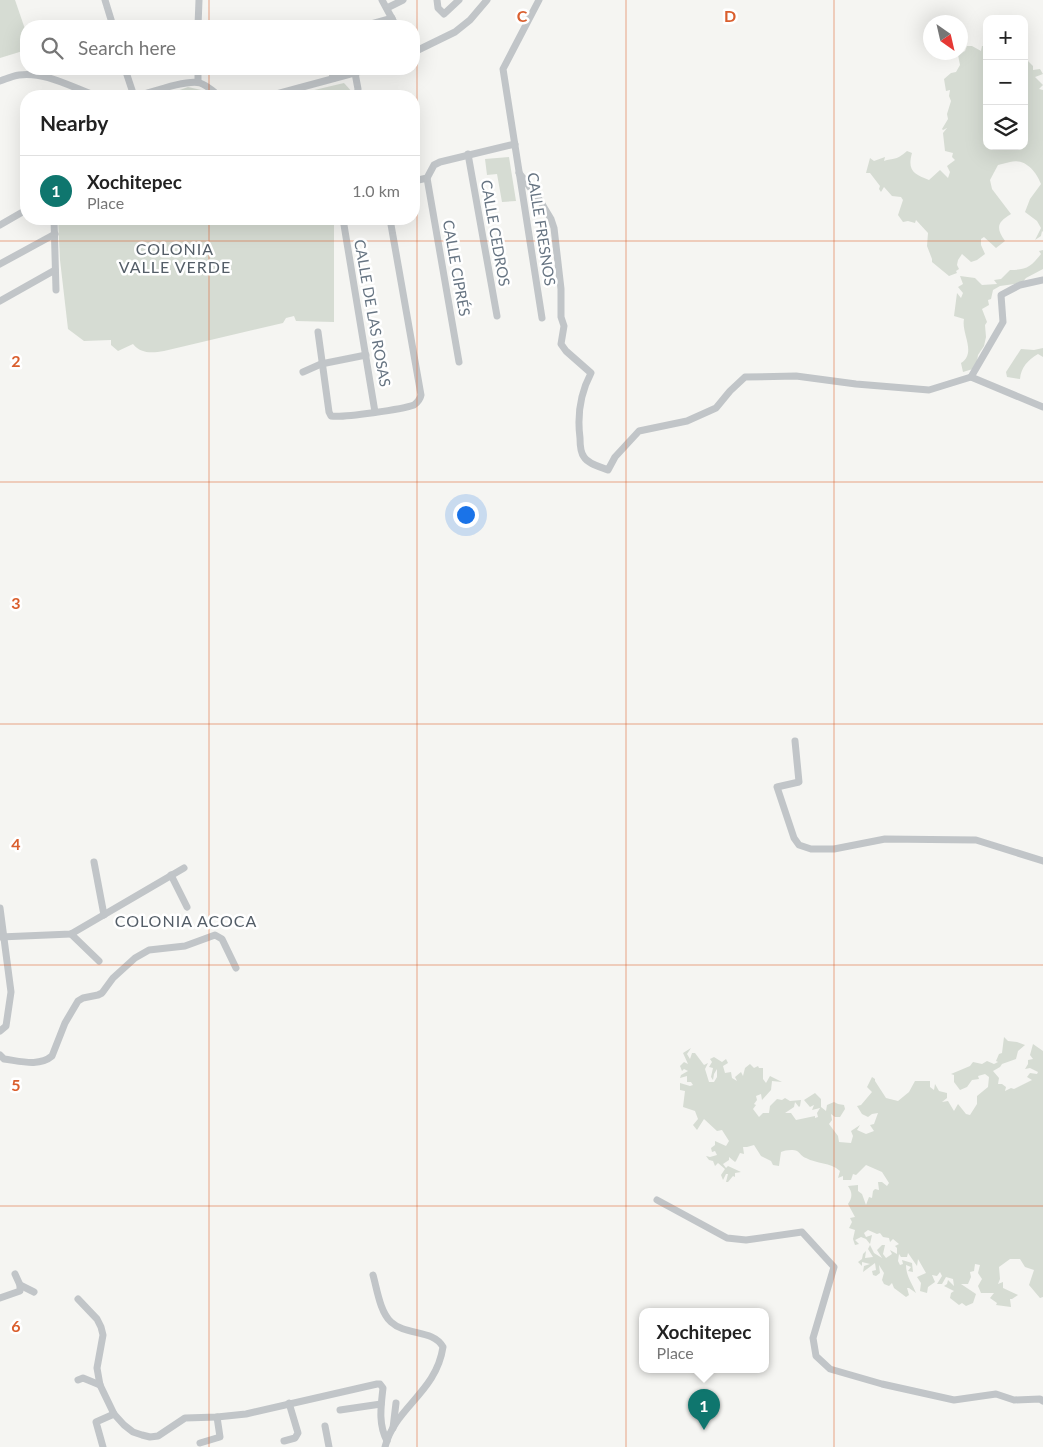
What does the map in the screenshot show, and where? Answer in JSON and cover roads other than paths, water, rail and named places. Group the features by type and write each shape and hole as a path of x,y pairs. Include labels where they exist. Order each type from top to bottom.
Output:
{"street":[{"path":"104,0 110,20"},
{"path":"198,20 199,0"},
{"path":"382,0 392,18 385,20"},
{"path":"387,8 403,0"},
{"path":"437,0 438,8 444,14 459,0"},
{"path":"420,49 455,32 470,20 487,0"},
{"name":"CALLE FRESNOS","path":"539,0 503,69 542,318"},
{"path":"0,81 19,75 35,76 56,80 82,90"},
{"path":"128,75 132,90"},
{"path":"198,75 198,82"},
{"path":"291,90 347,75"},
{"path":"355,75 358,90"},
{"path":"170,90 198,82 212,90"},
{"path":"420,180 427,178 434,165 440,162 515,144"},
{"name":"CALLE CEDROS","path":"468,154 497,316"},
{"path":"519,173 539,199 554,228 562,289 561,317 564,326 561,344 566,351 591,373 585,385 579,410 581,450 583,457 587,461 608,470 615,457 639,431 687,421 716,408 730,390 744,377 796,376 856,384 929,390 971,377 1043,407"},
{"name":"CALLE CIPRÉS","path":"427,178 459,362"},
{"path":"0,225 20,213"},
{"path":"54,225 56,290"},
{"name":"CALLE DE LAS ROSAS","path":"344,225 375,412"},
{"path":"318,332 329,412 334,417 413,405 419,401 421,396 391,225"},
{"path":"0,264 55,234"},
{"path":"0,301 55,270"},
{"path":"971,377 1003,322 1001,295 1020,285 1043,280"},
{"path":"303,372 322,364 366,355"},
{"path":"796,741 799,782 777,787 794,838 799,845 811,849 834,849 885,839 976,840 1043,861"},
{"path":"94,862 104,915"},
{"path":"2,937 71,934 184,868"},
{"path":"171,875 187,907"},
{"path":"0,908 2,937 11,992 6,1026 0,1032"},
{"path":"71,934 99,961"},
{"path":"0,1056 4,1059 40,1062 47,1060 52,1056 65,1023 78,1002 83,998 102,993 113,978 135,958 149,950 185,946 215,935 222,939 236,968"},
{"path":"657,1200 727,1238 746,1240 802,1232 834,1267 813,1338 816,1356 830,1369 882,1384 954,1400 996,1394 1014,1400 1040,1399 1043,1401"},
{"path":"0,1298 20,1291 20,1285 14,1274"},
{"path":"373,1275 384,1311 390,1321 408,1331 436,1338 443,1347 440,1362 433,1377 392,1428"},
{"path":"20,1285 34,1292"},
{"path":"78,1299 97,1319 101,1327 103,1335 97,1368 100,1385 114,1414 133,1432 150,1437 162,1434 185,1418 246,1414 289,1402 380,1384 383,1388 381,1404 382,1431 386,1444"},
{"path":"78,1380 83,1378 100,1385"},
{"path":"284,1441 295,1438 298,1433 289,1402"},
{"path":"340,1410 381,1404"},
{"path":"386,1444 392,1428 396,1404"},
{"path":"103,1447 96,1422 114,1414"},
{"path":"200,1443 220,1437 217,1417"},
{"path":"325,1426 329,1447"}],"place":[{"name":"Xochitepec","path":"704,1430"}],"district":[{"name":"COLONIA VALLE VERDE","path":"175,257"},
{"name":"COLONIA ACOCA","path":"186,920"}]}
